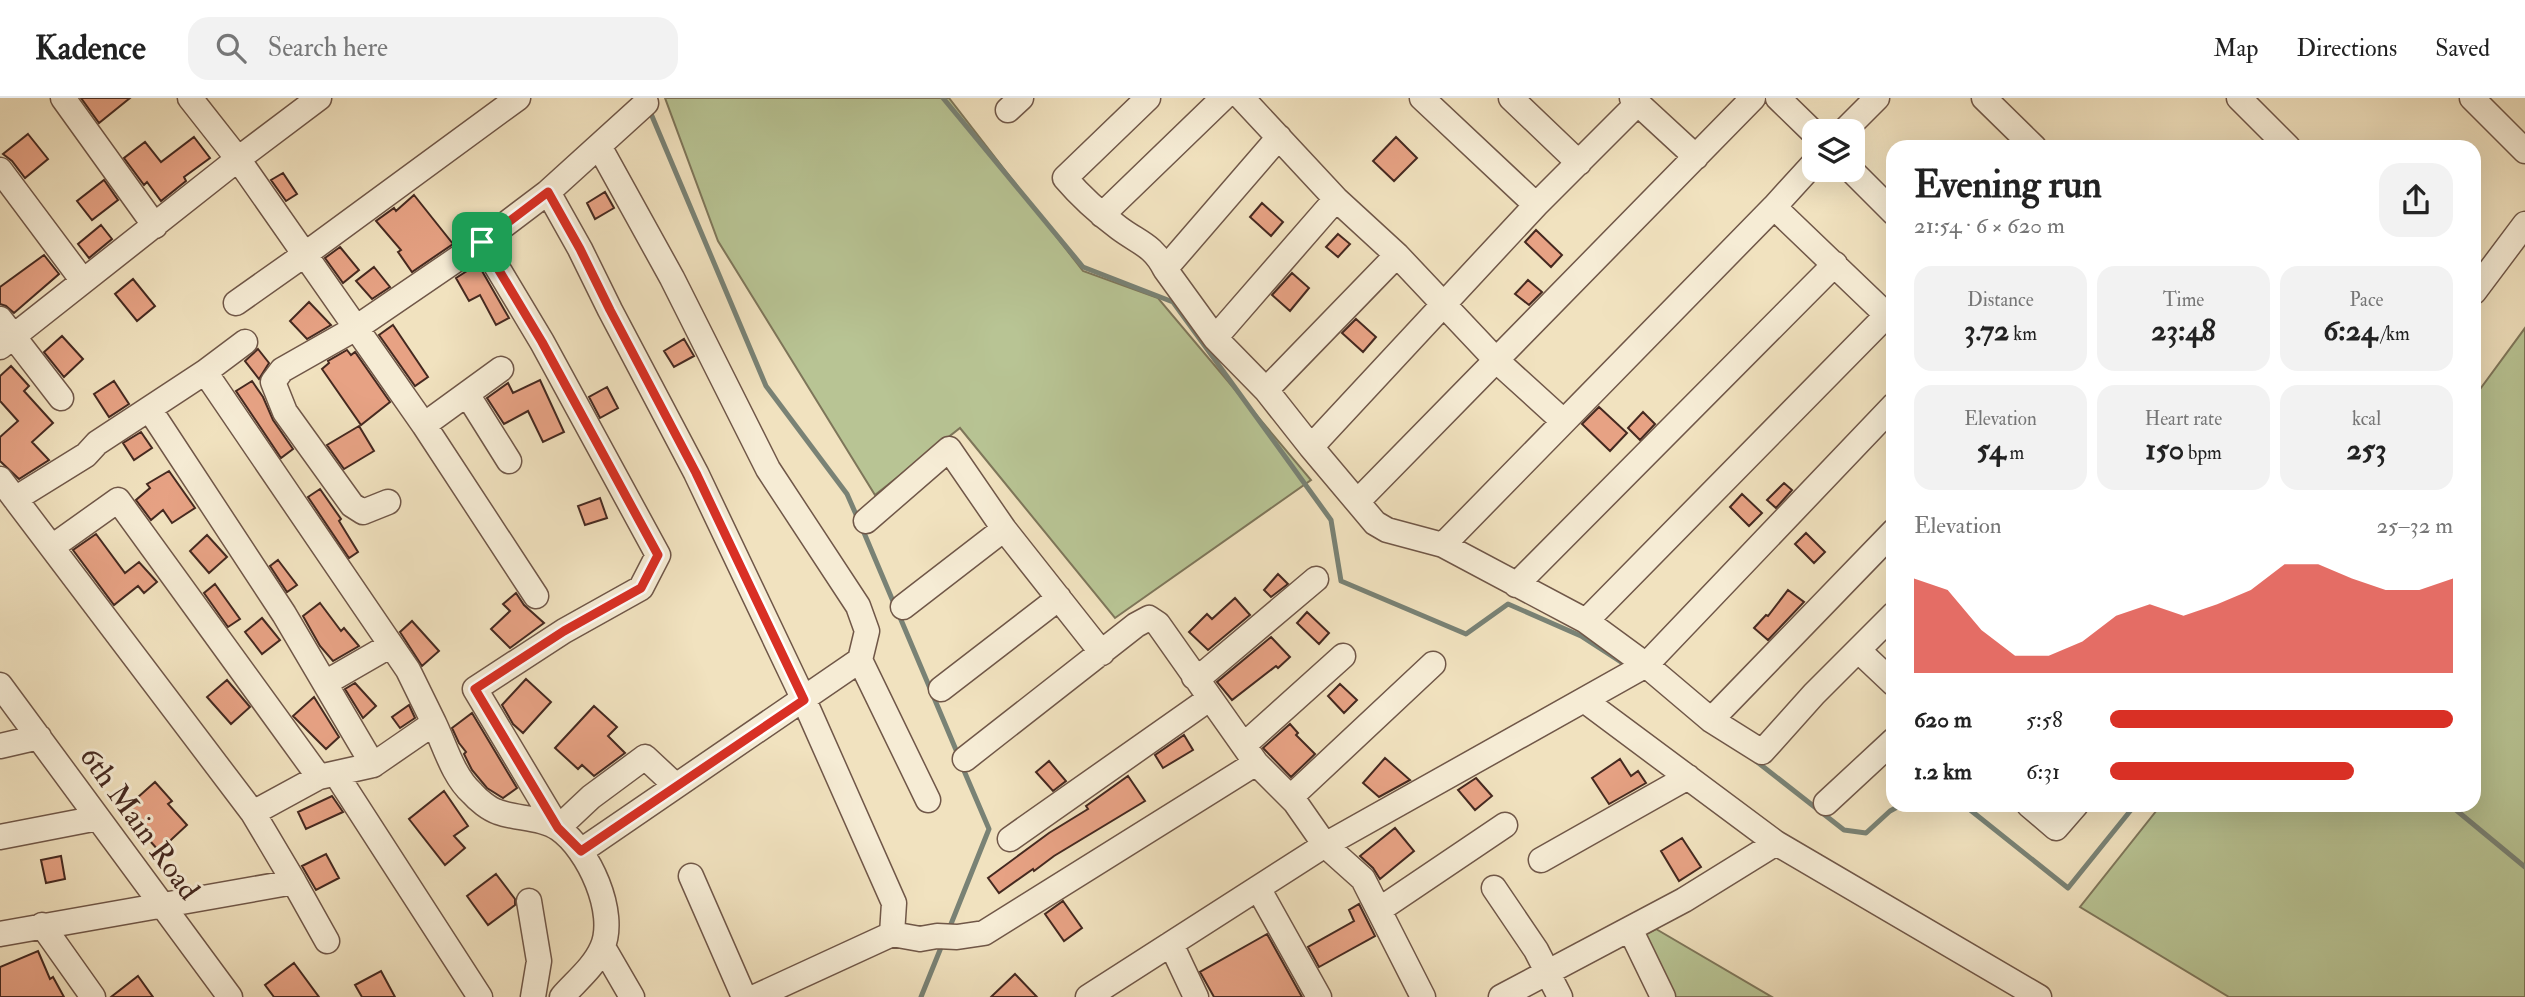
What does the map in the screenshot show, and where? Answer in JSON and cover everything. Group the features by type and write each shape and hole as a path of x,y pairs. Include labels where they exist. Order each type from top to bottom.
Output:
{"street":[{"path":"63,98 155,226"},
{"path":"190,98 239,159 424,425 536,596"},
{"path":"236,303 518,98"},
{"path":"1148,98 1065,178 1083,199 1102,215 1158,255 1165,269 1215,338 1266,390 1370,518 1387,530 1443,545 1586,621 1645,665 1711,720 1762,752 1814,694 1886,622"},
{"path":"1102,215 1223,98"},
{"path":"1242,98 1336,199 1398,255 1497,361 1563,421"},
{"path":"1423,98 1536,205"},
{"path":"1511,98 1579,163"},
{"path":"1358,501 1753,98"},
{"path":"1778,98 1802,121"},
{"path":"1856,119 1877,98"},
{"path":"1984,98 2027,140"},
{"path":"2239,98 2281,140"},
{"path":"2472,98 2525,151"},
{"path":"1311,447 1635,101 1696,158"},
{"path":"61,398 4,334 83,281 155,226 307,102"},
{"path":"388,502 362,512 352,505 285,412 275,393 273,382 282,370 356,328 482,242 548,192 646,103"},
{"path":"1165,269 1279,138"},
{"path":"599,146 672,278 768,469 858,606 867,631 860,660 928,800"},
{"path":"0,170 83,281"},
{"path":"1443,545 1802,176"},
{"path":"1863,182 1886,205"},
{"path":"548,192 696,473 804,700 894,903 892,934"},
{"path":"1215,338 1336,199"},
{"path":"1774,207 1886,315"},
{"path":"2481,283 2525,224"},
{"path":"482,242 542,342 658,555 641,588 564,631 475,689 558,828 581,851 601,892 606,922 603,947 562,997"},
{"path":"1266,390 1398,255"},
{"path":"1516,585 1835,264"},
{"path":"1586,621 1886,323"},
{"path":"15,499 86,455 97,443 150,410 245,342"},
{"path":"424,425 501,369"},
{"path":"205,372 408,670 449,758 470,792 496,812 558,828"},
{"path":"467,394 509,461"},
{"path":"150,410 284,614 373,765"},
{"path":"1087,996 1325,845 1645,665 1886,413"},
{"path":"866,521 949,449 1004,529 1102,653"},
{"path":"0,479 253,813 327,941"},
{"path":"52,547 118,500 327,776 480,997"},
{"path":"903,607 1004,529"},
{"path":"1711,720 1886,539"},
{"path":"1194,677 1207,671 1316,579"},
{"path":"940,690 1059,598"},
{"path":"965,759 1149,618 1158,624 1250,754 1291,797 1325,845 1363,879 1423,997"},
{"path":"325,684 391,645"},
{"path":"1858,650 1886,676"},
{"path":"755,997 892,934 920,939 984,933 1250,754 1343,656"},
{"path":"581,851 860,660"},
{"path":"1291,797 1433,664"},
{"name":"6th Main Road","path":"0,685 230,997"},
{"path":"1587,698 1776,843 2039,997"},
{"path":"1010,839 1209,699"},
{"path":"253,813 327,776 373,765 434,723"},
{"path":"0,746 39,737"},
{"path":"1826,803 1886,747"},
{"path":"558,828 591,797 645,757 676,786"},
{"path":"1541,860 1688,777"},
{"path":"2037,812 2056,828 2070,812"},
{"path":"0,837 98,818"},
{"path":"1379,910 1505,825"},
{"path":"1501,997 1684,900 1776,843"},
{"path":"691,876 744,997"},
{"path":"0,934 294,882"},
{"path":"1258,888 1319,997"},
{"path":"1494,888 1548,972 1560,997"},
{"path":"529,901 539,961 533,997"},
{"path":"42,925 93,997"},
{"path":"1630,929 1663,997"},
{"path":"1171,944 1196,997"},
{"path":"603,947 632,997"}],"green space":[{"path":"665,98 949,98 1083,271 1158,298 1311,480 1115,618 960,428 875,495 718,241"},
{"path":"2525,328 2525,997 2229,997 2080,907 2155,812 2481,812 2481,388"},
{"path":"1656,929 1772,997 1675,997 1643,936"}],"building":[{"path":"81,98 130,98 99,123"},
{"path":"28,134 48,159 25,178 3,154"},
{"path":"194,137 210,158 184,177 186,181 161,201 147,182 144,185 124,158 145,142 161,162"},
{"path":"1396,137 1417,158 1394,181 1373,161"},
{"path":"283,173 297,194 286,201 271,180"},
{"path":"104,180 118,200 92,220 77,201"},
{"path":"605,192 614,208 595,219 587,203"},
{"path":"414,195 453,244 412,272 398,252 401,250 376,221 394,208 396,211"},
{"path":"1262,203 1283,222 1271,236 1250,217"},
{"path":"101,225 112,239 89,258 78,244"},
{"path":"1536,230 1562,255 1551,267 1525,242"},
{"path":"1338,234 1350,244 1338,257 1326,247"},
{"path":"340,247 359,270 343,283 325,258"},
{"path":"44,255 59,274 14,313 0,304 0,287"},
{"path":"478,264 509,318 496,325 480,295 469,301 456,278"},
{"path":"374,267 390,287 372,299 356,281"},
{"path":"1292,273 1309,288 1290,311 1272,295"},
{"path":"133,279 155,306 137,321 115,294"},
{"path":"1528,280 1542,292 1529,305 1515,294"},
{"path":"309,302 331,325 307,339 290,321"},
{"path":"1356,319 1376,337 1363,352 1342,333"},
{"path":"393,325 428,377 415,386 379,335"},
{"path":"62,336 83,359 64,377 44,352"},
{"path":"684,339 694,356 674,367 664,351"},
{"path":"258,349 269,363 259,379 245,361"},
{"path":"347,350 351,355 355,352 390,402 361,425 322,369 328,361"},
{"path":"11,366 29,386 24,391 53,423 32,442 49,460 19,479 0,461 0,437 18,421 0,401 0,376"},
{"path":"540,380 564,432 543,442 528,411 504,424 487,398 508,383 513,393"},
{"path":"114,381 129,404 109,417 94,394"},
{"path":"252,381 273,420 293,449 281,458 236,391"},
{"path":"607,387 618,408 600,418 589,397"},
{"path":"1599,407 1627,433 1610,451 1582,424"},
{"path":"1643,412 1655,424 1640,440 1628,428"},
{"path":"359,426 374,451 344,469 327,445"},
{"path":"141,432 152,448 134,460 123,443"},
{"path":"169,471 195,508 172,523 163,510 151,520 136,500 150,488 147,484"},
{"path":"1784,483 1792,490 1776,508 1767,500"},
{"path":"320,489 341,519 339,521 358,552 349,558 308,497"},
{"path":"1742,494 1762,513 1749,526 1730,507"},
{"path":"600,498 607,518 585,525 578,506"},
{"path":"1806,533 1825,552 1814,563 1795,544"},
{"path":"96,534 125,573 139,562 157,582 144,593 138,586 114,605 73,550"},
{"path":"207,535 227,557 209,573 190,551"},
{"path":"278,560 297,585 287,592 270,566"},
{"path":"1278,574 1288,584 1271,597 1264,590"},
{"path":"215,584 240,619 228,627 204,593"},
{"path":"1788,590 1804,602 1768,640 1754,628 1768,616"},
{"path":"516,593 524,605 544,623 510,648 491,629 510,611 503,604"},
{"path":"1235,598 1250,615 1208,650 1189,632 1207,614 1212,619"},
{"path":"320,603 341,631 344,628 359,646 333,661 320,646 303,616"},
{"path":"1307,612 1329,633 1319,644 1297,623"},
{"path":"262,618 280,640 262,654 245,632"},
{"path":"412,621 439,651 422,666 400,632"},
{"path":"1271,637 1290,657 1232,700 1217,682"},
{"path":"526,679 551,702 523,733 513,724 502,705"},
{"path":"227,680 250,707 231,724 207,697"},
{"path":"355,683 376,706 363,718 345,689"},
{"path":"1340,684 1357,700 1344,713 1328,696"},
{"path":"314,697 339,737 326,749 293,716"},
{"path":"409,705 415,718 400,728 392,717"},
{"path":"594,706 617,727 608,736 625,753 594,776 582,765 578,769 555,748"},
{"path":"472,713 517,788 503,798 487,788 472,770 464,754 466,752 452,728"},
{"path":"1290,724 1298,733 1296,735 1315,754 1291,777 1263,748"},
{"path":"1184,735 1193,750 1163,768 1155,755"},
{"path":"1385,758 1410,780 1379,797 1363,783"},
{"path":"1620,759 1631,776 1638,771 1646,783 1609,804 1592,778"},
{"path":"1049,761 1066,781 1053,791 1036,772"},
{"path":"1128,776 1145,801 1034,871 1033,869 999,893 988,878 1049,833 1088,809 1086,806"},
{"path":"1476,778 1492,796 1475,810 1458,790"},
{"path":"155,782 172,801 168,804 187,825 159,851 141,831 146,826 128,806"},
{"path":"444,791 468,826 454,836 465,848 445,865 409,819"},
{"path":"332,796 343,812 306,829 298,812"},
{"path":"1395,828 1414,851 1380,879 1360,856"},
{"path":"1682,838 1701,867 1679,881 1661,851"},
{"path":"326,854 339,878 316,890 302,866"},
{"path":"61,856 65,879 46,883 41,860"},
{"path":"496,874 515,899 515,905 488,925 467,896"},
{"path":"1063,901 1082,928 1064,941 1045,914"},
{"path":"1359,904 1375,936 1319,967 1308,947 1354,921 1349,910"},
{"path":"1267,934 1302,997 1214,997 1200,972"},
{"path":"38,951 50,979 53,977 64,997 0,997 0,967"},
{"path":"294,963 319,997 274,997 265,985"},
{"path":"381,971 395,997 362,997 355,985"},
{"path":"1015,974 1037,997 991,997"},
{"path":"138,976 153,997 111,997"}],"waterway":[{"path":"943,98 1083,267 1173,302 1331,520 1341,581 1466,634 1508,604 1581,636 1621,662"},
{"path":"649,109 766,386 847,494 858,519"},
{"path":"862,528 895,606"},
{"path":"899,615 959,757"},
{"path":"1756,761 1844,830 1866,833 1889,812"},
{"path":"949,929 989,829 962,766"},
{"path":"1973,812 2068,888 2129,812"},
{"path":"2458,812 2525,867"},
{"path":"921,997 942,945"}],"route":[{"path":"548,192 696,473 804,700 581,851 558,828 475,689 564,631 641,588 658,555 542,342 482,242 548,192"}]}
